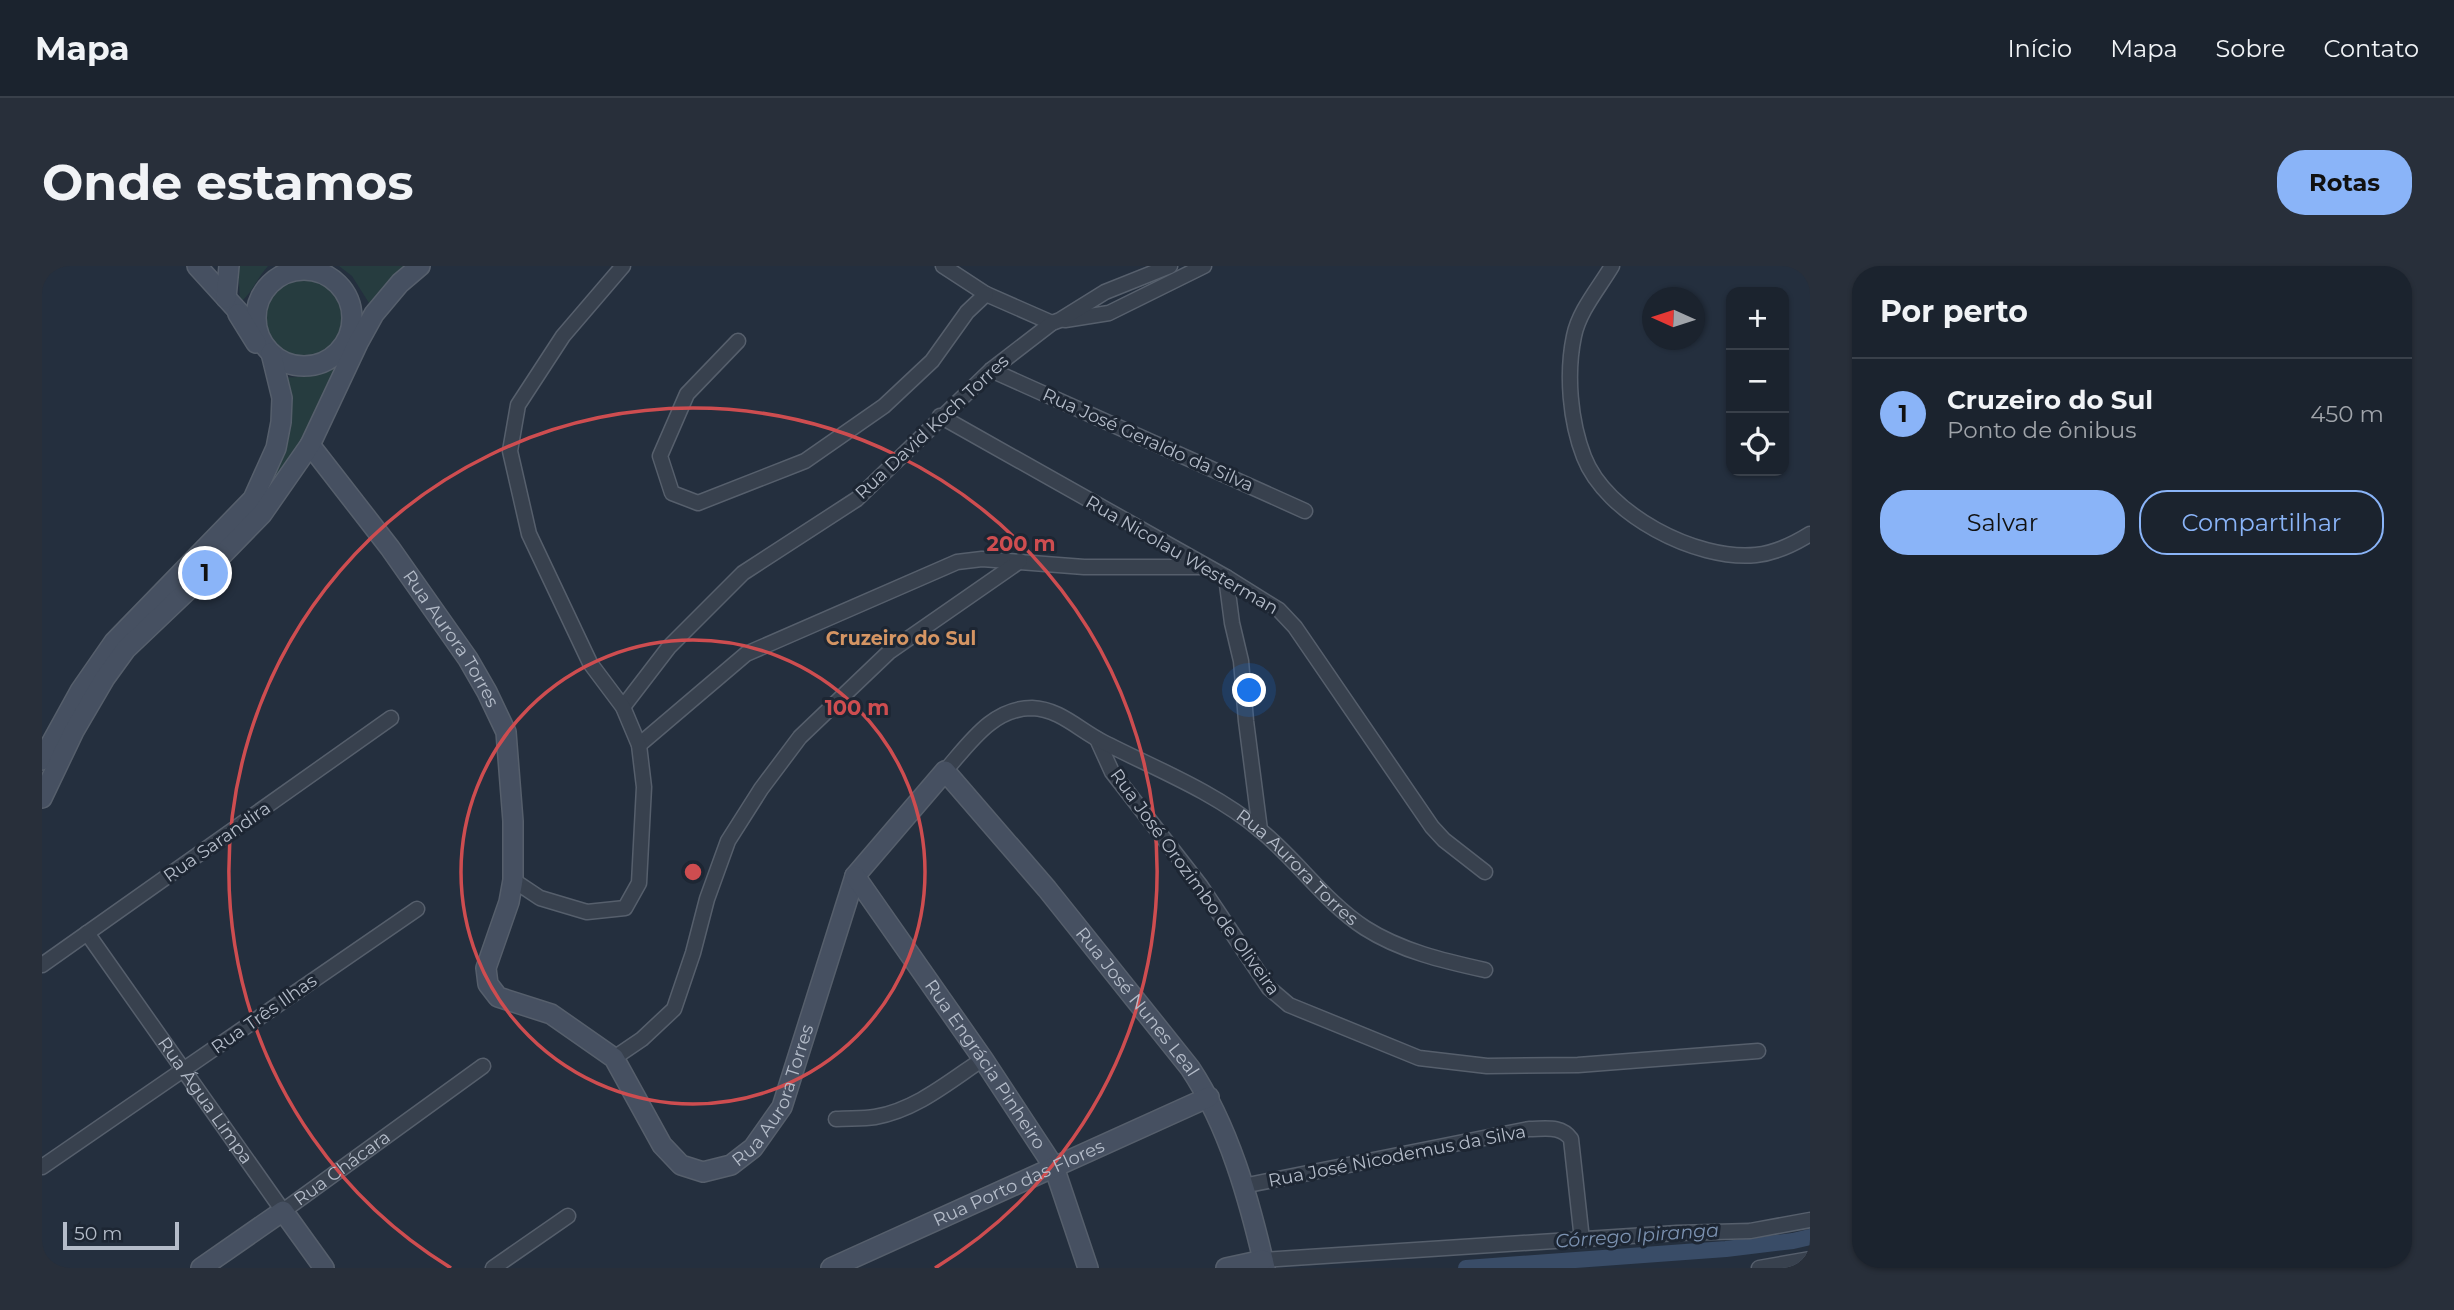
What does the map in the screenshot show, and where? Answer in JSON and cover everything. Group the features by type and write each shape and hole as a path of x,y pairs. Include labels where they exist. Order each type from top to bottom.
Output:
{"street":[{"path":"197,266 226,298 253,337 270,381 275,408 276,448"},
{"path":"226,298 229,266"},
{"path":"348,368 347,339 352,321 351,306 346,293 328,275 311,268 284,274 266,288 258,301 256,315 257,330 262,343 271,353 291,364 314,365 328,360 339,351 347,339 374,314 400,283 420,266"},
{"path":"513,880 540,898 587,912 625,908 639,883 644,786 639,746 623,707 590,663 529,534 510,451 518,405 563,335 623,266"},
{"path":"943,266 986,294 1056,321"},
{"name":"Rua David Koch Torres","path":"623,707 669,647 743,573 857,499 915,444 940,416 991,370 1056,321 1105,292 1170,266"},
{"name":"Rua David Koch Torres","path":"1056,321 1110,313 1204,266"},
{"path":"1612,266 1583,312 1574,334 1570,367 1574,427 1584,459 1603,490 1641,520 1693,547 1723,555 1757,555 1792,545 1810,534"},
{"path":"738,341 687,394 660,456 672,493 698,502 805,461 884,406 932,361 967,312 986,294"},
{"path":"238,314 257,330"},
{"path":"42,798 74,731 105,678 127,649 262,514 310,445 374,314"},
{"path":"42,760 79,691 114,642 253,499 276,448 282,422 282,398 271,353"},
{"name":"Rua José Geraldo da Silva","path":"991,370 1305,511"},
{"name":"Rua Nicolau Westerman","path":"940,416 1226,577 1279,610 1295,627 1432,827 1444,840 1485,872"},
{"name":"Rua Aurora Torres","path":"310,445 390,548 467,659 506,732 513,821 513,880 509,902 486,968 488,984 498,997 551,1014 614,1058 662,1145 681,1165 702,1172 731,1165 753,1148 782,1107 855,876 985,725 1010,712 1032,708 1056,712 1097,739 1209,796 1260,830 1364,927 1427,956 1485,970"},
{"path":"639,746 746,654 957,562 982,559 1084,567 1208,567"},
{"path":"614,1058 642,1039 674,1009 693,953 707,899 728,841 761,789 800,737 889,652 1020,561"},
{"path":"1226,577 1241,661 1260,830"},
{"name":"Rua Sarandira","path":"42,965 391,718"},
{"name":"Rua José Orozimbo de Oliveira","path":"1097,739 1112,772 1200,884 1269,988 1289,1005 1419,1058 1487,1066 1578,1065 1758,1051"},
{"name":"Rua José Nunes Leal","path":"945,771 1055,900 1190,1068 1209,1097 1243,1186 1265,1265"},
{"name":"Rua Engrácia Pinheiro","path":"855,876 983,1059 1054,1167 1088,1268"},
{"name":"Rua Três Ilhas","path":"42,1167 417,909"},
{"name":"Rua Água Limpa","path":"88,933 184,1070 275,1217 297,1231 324,1268"},
{"path":"836,1119 874,1117 901,1110 983,1059"},
{"name":"Rua Chácara","path":"201,1268 483,1066"},
{"name":"Rua Porto das Flores","path":"831,1268 1209,1097"},
{"name":"Rua José Nicodemus da Silva","path":"1243,1186 1529,1129 1559,1128 1572,1139 1582,1240"},
{"path":"493,1268 568,1216"},
{"path":"1226,1268 1677,1233 1750,1231 1810,1220"},
{"path":"1759,1268 1810,1259"}],"green space":[{"path":"238,266 268,266 242,301 240,300"},
{"path":"339,266 405,266 392,276 369,303 352,276"},
{"path":"303,276 318,279 331,288 340,301 343,316 340,331 331,344 318,353 303,356 288,353 275,344 266,331 263,316 266,301 275,288 288,279"},
{"path":"337,365 299,445 259,502 284,377 311,376"}],"waterway":[{"name":"Córrego Ipiranga","path":"1466,1268 1726,1249 1810,1237"}],"place":[{"name":"Cruzeiro do Sul","path":"205,573"}],"district":[{"name":"Cruzeiro do Sul","path":"901,638"}]}
